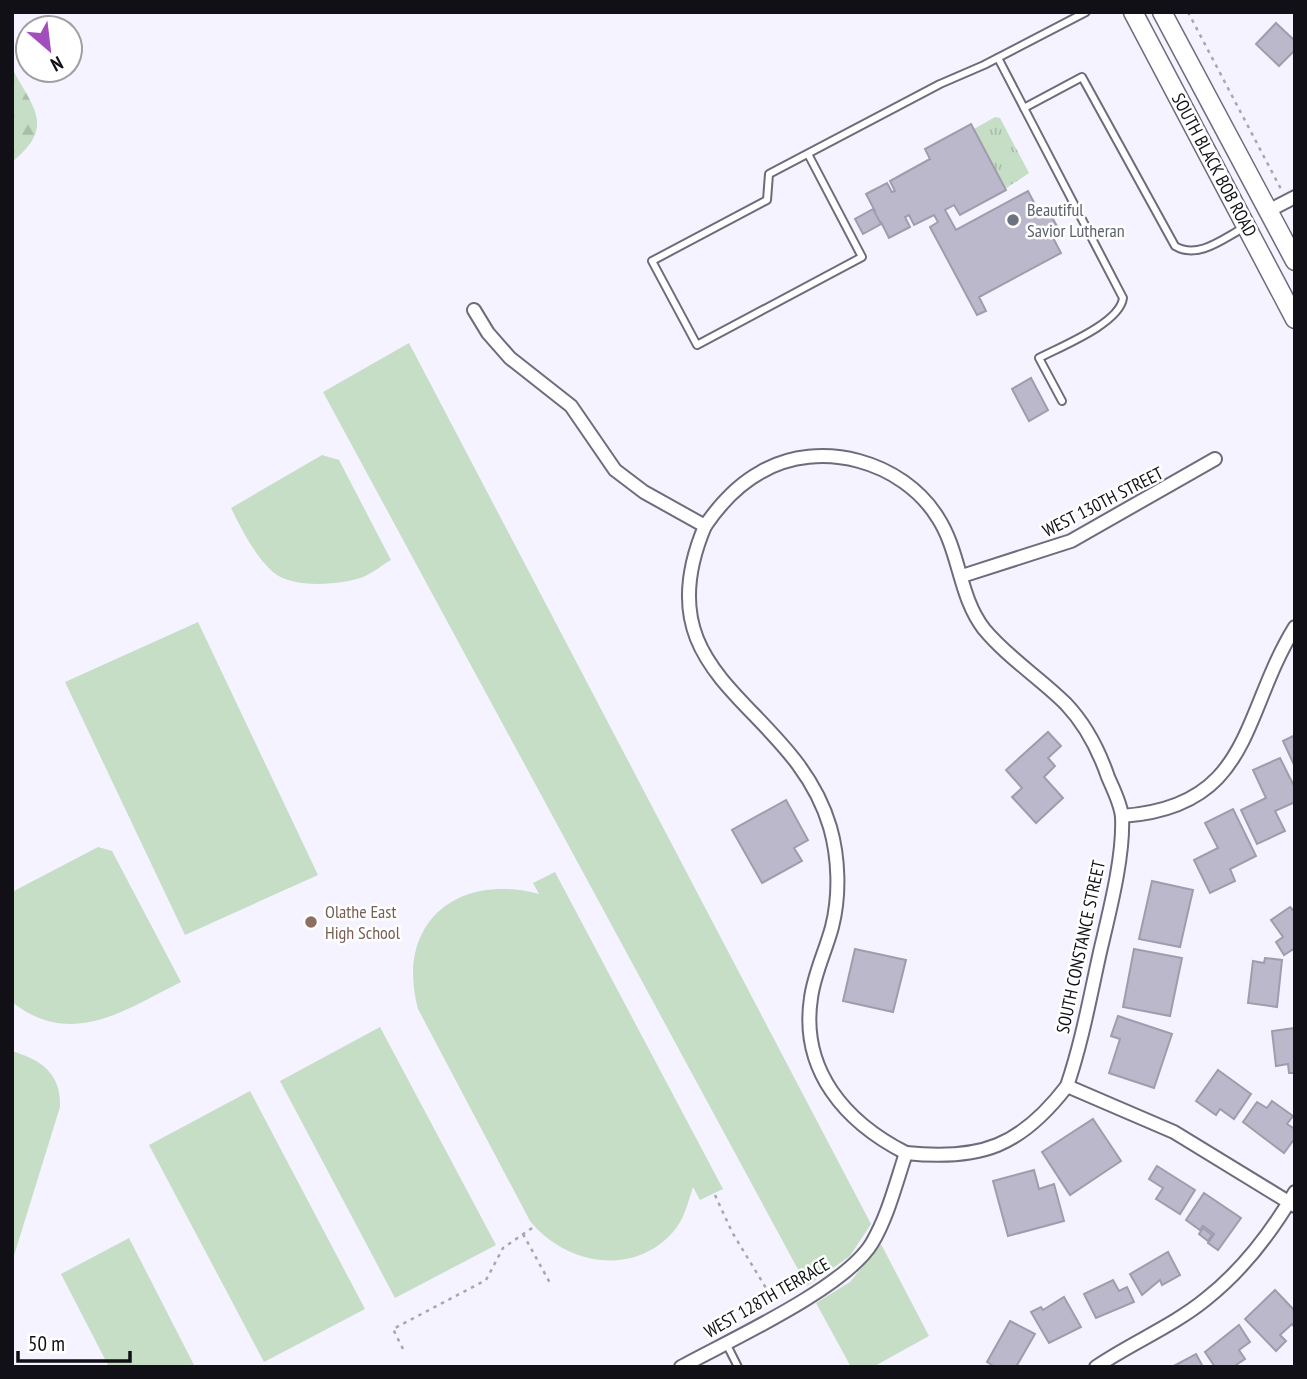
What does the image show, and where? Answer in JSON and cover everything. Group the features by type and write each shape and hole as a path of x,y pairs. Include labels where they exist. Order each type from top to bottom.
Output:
{"main road":[{"name":"SOUTH BLACK BOB ROAD","path":"1133,12 1295,319"},
{"name":"SOUTH BLACK BOB ROAD","path":"1162,12 1295,261"}],"street":[{"path":"1268,211 1291,199"},
{"path":"474,310 510,358 571,406 615,470 644,492 705,526 689,574 687,599 697,639 718,677 784,743 801,765 815,786 831,830 837,876 834,912 811,995 809,1018 817,1065 825,1084 848,1114 866,1131 906,1153 960,1156 994,1147 1038,1121 1067,1086 1174,1132 1293,1200 1243,1267 1205,1301 1096,1367"},
{"name":"SOUTH CONSTANCE STREET","path":"705,526 737,489 764,470 819,456 852,460 898,477 924,499 947,533 969,602 996,644 1068,706 1086,732 1102,761 1122,816 1114,889 1067,1086"},
{"name":"WEST 130TH STREET","path":"962,576 1071,541 1214,459"},
{"path":"1122,816 1153,814 1180,805 1199,794 1220,776 1249,734 1295,626"},
{"name":"WEST 128TH TERRACE","path":"681,1367 812,1295 861,1260 884,1219 906,1153"}],"lane":[{"path":"807,154 862,257 697,345 652,261 767,201 769,174 807,154 940,84 998,58 1086,12"},
{"path":"998,58 1123,298 1122,306 1112,318 1040,358 1062,401"},
{"path":"1024,108 1082,77 1175,246 1187,252 1198,251 1246,226"},
{"path":"726,1342 738,1367"}],"path":[{"path":"1188,12 1291,199"},
{"path":"715,1195 732,1232 775,1303"},
{"path":"402,1349 393,1329 486,1280 503,1248 535,1226"},
{"path":"523,1234 550,1283"}],"green space":[{"path":"12,68 14,84 21,84 33,105 37,127 34,138 12,162"},
{"path":"995,117 1000,118 1029,173 1005,189 974,129"},
{"path":"409,343 871,1224 850,1256 807,1286 323,392"},
{"path":"322,455 339,460 391,560 354,580 317,584 292,581 273,572 260,558 231,508"},
{"path":"198,622 318,875 185,935 65,682"},
{"path":"98,847 112,851 181,982 139,1004 98,1020 77,1024 55,1023 34,1016 12,1002 12,892"},
{"path":"555,872 723,1189 700,1200 693,1187 683,1216 673,1232 657,1246 638,1256 619,1260 580,1256 545,1236 530,1221 418,1009 413,979 416,952 424,929 439,911 458,898 482,891 509,889 539,894 533,883"},
{"path":"380,1027 496,1245 395,1298 280,1081"},
{"path":"12,1051 32,1059 48,1070 57,1086 60,1107 12,1262"},
{"path":"250,1091 365,1309 264,1362 149,1145"},
{"path":"129,1238 195,1367 109,1367 61,1274"},
{"path":"881,1244 929,1336 873,1367 851,1367 816,1303 850,1282"}],"building":[{"path":"1276,23 1295,41 1295,50 1279,66 1256,44"},
{"name":"Beautiful Savior Lutheran","path":"971,124 1006,190 960,215 954,205 945,210 956,230 1028,191 1039,212 1047,208 1058,228 1050,232 1061,253 979,297 986,311 977,315 930,227 938,222 934,215 914,225 909,215 905,217 910,227 889,238 881,222 877,224 871,213 875,211 866,194 887,183 892,192 895,191 890,181 930,159 925,149"},
{"path":"873,209 881,224 863,234 855,219"},
{"path":"1031,378 1048,410 1029,421 1012,389"},
{"path":"1048,732 1061,746 1048,758 1055,766 1044,777 1063,798 1036,823 1012,797 1022,788 1006,770"},
{"path":"1295,735 1295,767 1283,741"},
{"path":"1280,758 1295,788 1295,802 1275,811 1285,831 1257,844 1241,810 1266,798 1253,770"},
{"path":"786,800 808,840 794,848 802,861 762,883 732,830"},
{"path":"1233,809 1256,856 1230,869 1235,881 1210,893 1194,860 1218,848 1205,823"},
{"path":"1152,881 1193,890 1180,947 1139,939"},
{"path":"1290,907 1295,912 1295,948 1284,955 1276,942 1283,937 1271,920"},
{"path":"855,949 906,960 893,1012 843,1001"},
{"path":"1134,949 1182,958 1170,1016 1123,1007"},
{"path":"1265,958 1282,960 1277,1007 1248,1003 1253,961 1264,963"},
{"path":"1118,1016 1172,1034 1154,1088 1109,1073 1120,1039 1111,1036"},
{"path":"1295,1028 1295,1073 1289,1073 1288,1064 1276,1066 1272,1031"},
{"path":"1218,1070 1251,1094 1234,1119 1220,1109 1216,1115 1196,1101"},
{"path":"1272,1101 1293,1116 1287,1124 1295,1129 1295,1138 1284,1153 1243,1122 1257,1102 1267,1108"},
{"path":"1093,1119 1121,1161 1070,1195 1042,1152"},
{"path":"1157,1166 1195,1190 1180,1214 1156,1199 1163,1188 1149,1179"},
{"path":"1034,1170 1039,1189 1054,1184 1064,1221 1008,1236 993,1181"},
{"path":"1204,1193 1241,1218 1218,1250 1208,1243 1214,1234 1203,1226 1200,1230 1186,1220"},
{"path":"1203,1228 1212,1235 1208,1241 1199,1234"},
{"path":"1168,1252 1180,1275 1162,1285 1160,1280 1142,1295 1130,1274"},
{"path":"1113,1280 1119,1291 1127,1287 1134,1302 1096,1318 1084,1294"},
{"path":"1275,1290 1295,1311 1295,1328 1292,1324 1280,1335 1286,1341 1276,1351 1245,1319"},
{"path":"1064,1297 1081,1327 1049,1343 1031,1312 1041,1307 1043,1310"},
{"path":"1010,1321 1035,1334 1016,1367 995,1367 987,1362"},
{"path":"1239,1325 1250,1342 1239,1350 1245,1359 1233,1367 1215,1367 1205,1352"},
{"path":"1196,1354 1203,1367 1172,1367"}],"place":[{"name":"Beautiful Savior Lutheran","path":"1013,220"},
{"name":"Olathe East High School","path":"311,922"}]}
